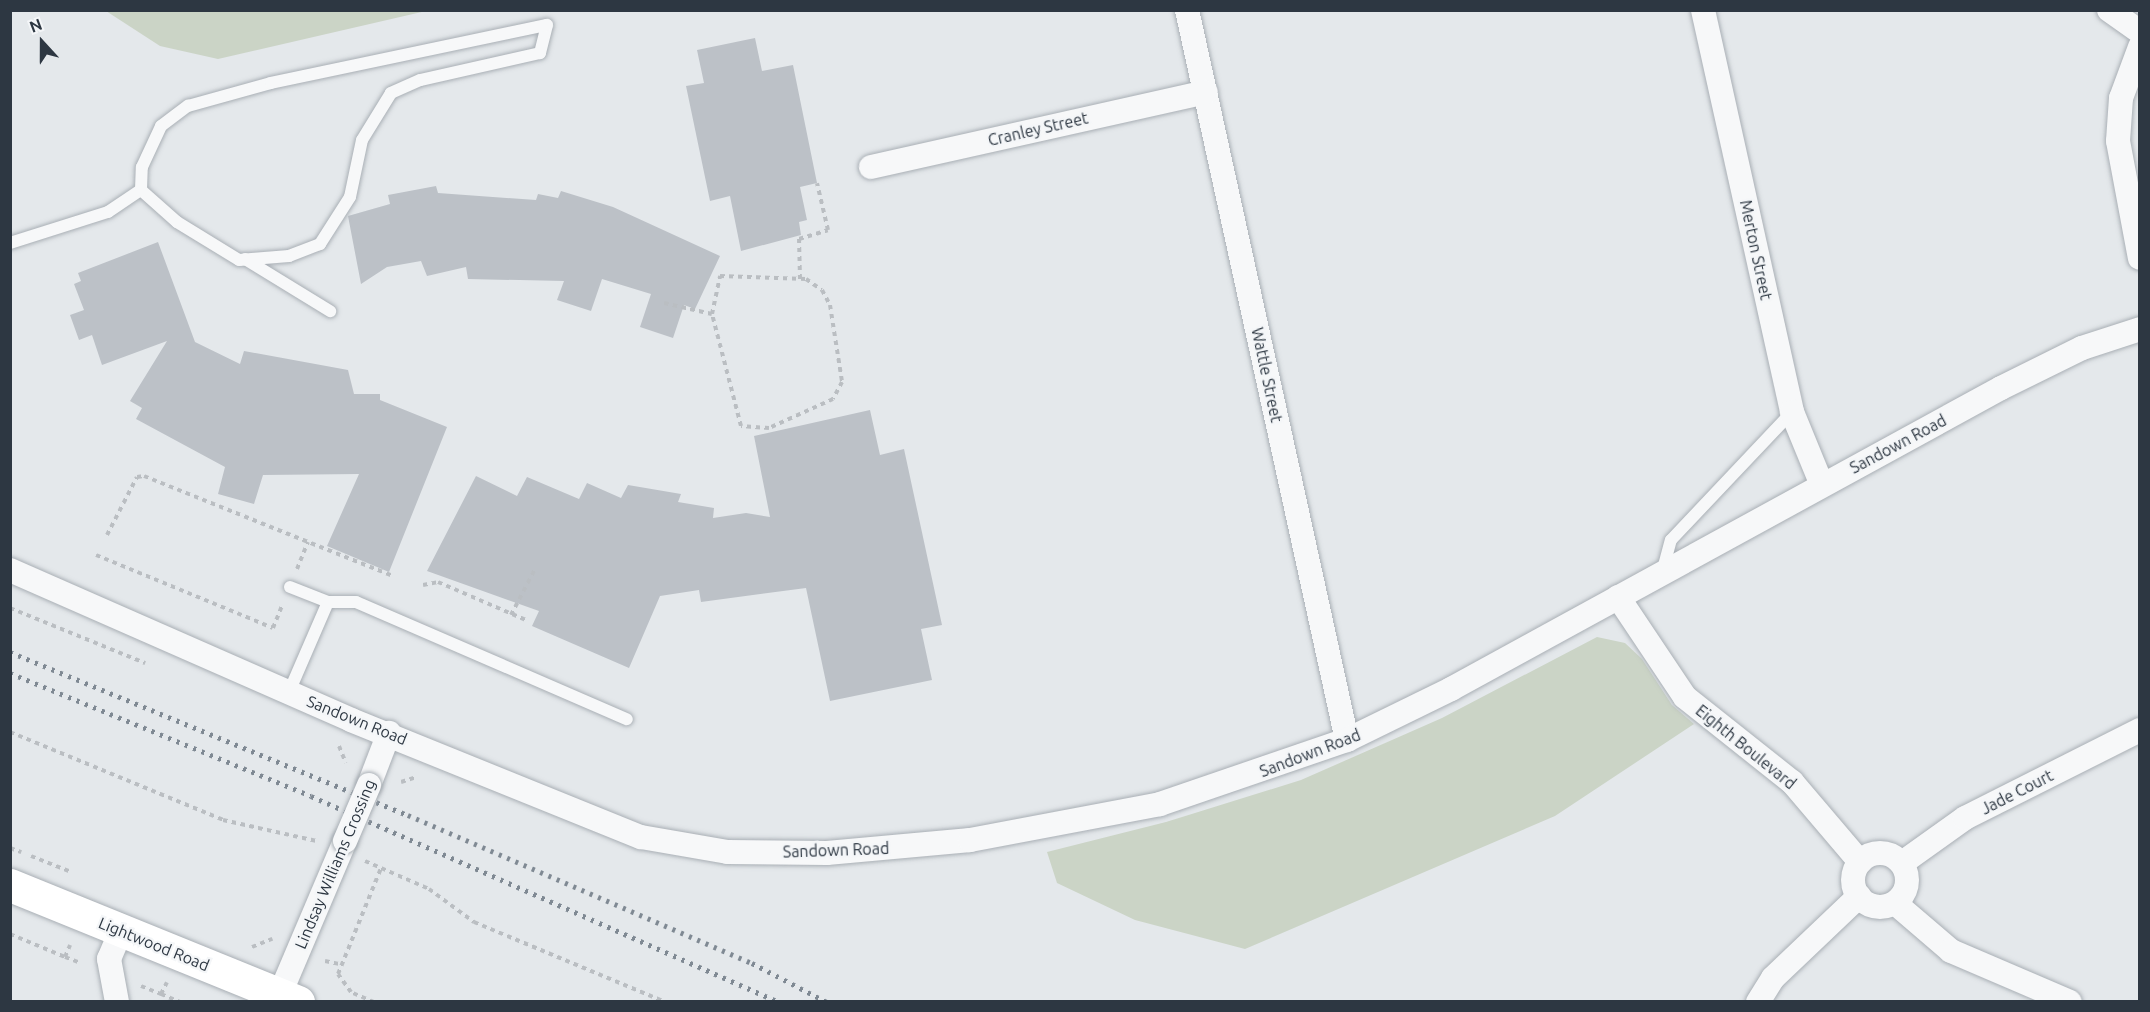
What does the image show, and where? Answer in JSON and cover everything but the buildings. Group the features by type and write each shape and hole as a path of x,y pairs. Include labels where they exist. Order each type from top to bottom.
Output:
{"main road":[{"name":"Lightwood Road","path":"10,885 289,998"}],"street":[{"name":"Wattle Street","path":"1187,10 1347,740"},
{"name":"Merton Street","path":"1703,10 1792,412 1822,485"},
{"path":"2109,10 2139,32"},
{"path":"2139,47 2121,98 2118,141 2139,258"},
{"name":"Cranley Street","path":"871,167 1206,92"},
{"name":"Sandown Road","path":"10,570 289,692 641,837 739,852 881,849 1040,829 1160,804 1347,740 1662,574 2048,364 2139,329"},
{"name":"Eighth Boulevard","path":"1618,597 1685,697 1792,782 1860,862"},
{"name":"Jade Court","path":"1902,863 1965,818 2139,730"},
{"name":"Lindsay Williams Crossing","path":"289,998 345,841 389,733"},
{"path":"1886,854 1902,863 1906,889 1895,903 1872,906 1859,897 1854,875 1860,862 1886,854"},
{"path":"1758,1002 1773,978 1859,897"},
{"path":"1895,903 1951,951 2070,1002"},
{"path":"117,1002 109,959 121,931"}],"lane":[{"path":"547,25 540,53 420,80 391,93 362,140 350,197 320,244 289,256 239,260 177,222 141,190 142,167 162,126 188,106 271,83 547,25"},
{"path":"10,243 108,212 141,190"},
{"path":"245,259 330,311"},
{"path":"1662,574 1671,540 1792,412"},
{"path":"290,587 328,602 356,602 627,719"},
{"path":"289,692 328,602"}],"path":[{"path":"800,279 799,239 828,230 817,183"},
{"path":"720,276 800,279 822,290 830,305 842,382 833,399 770,428 741,426 712,314 720,276"},
{"path":"664,303 712,314"},
{"path":"107,535 137,477 144,476 393,576"},
{"path":"96,555 273,628 308,542"},
{"path":"511,615 534,571"},
{"path":"423,585 438,582 528,621"},
{"path":"394,789 418,776 429,781"},
{"path":"312,851 319,830"},
{"path":"10,848 77,876"},
{"path":"374,1002 351,992 338,974 381,868"},
{"path":"245,947 260,947 275,934"},
{"path":"161,994 180,1002"}],"green space":[{"path":"106,11 426,11 218,59 160,46"},
{"path":"1597,637 1625,643 1642,659 1672,705 1694,724 1555,816 1245,949 1135,920 1057,883 1047,852 1166,822 1301,780 1442,718"}],"railway":[{"path":"10,652 408,815 752,963 827,1002"},
{"path":"10,673 311,796 779,1002"}]}
